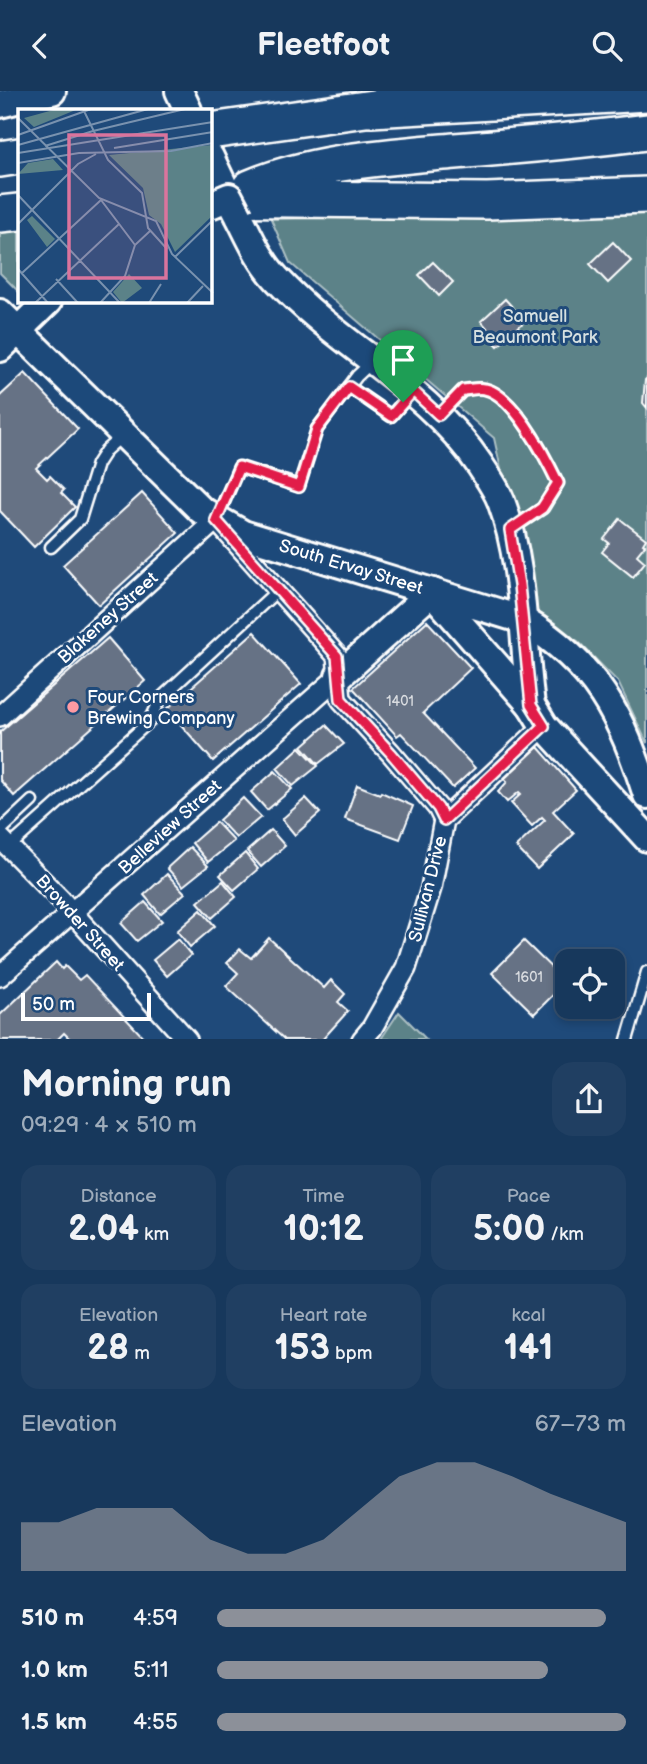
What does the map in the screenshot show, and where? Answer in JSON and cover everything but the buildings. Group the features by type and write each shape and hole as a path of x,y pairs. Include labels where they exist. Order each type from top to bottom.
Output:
{"highway":[{"path":"371,109 474,91"},
{"path":"212,110 371,109 647,93"},
{"path":"222,204 264,183 302,171 362,160 579,141 647,132"},
{"path":"0,159 18,156"},
{"path":"603,198 647,181"},
{"path":"222,204 487,201 647,195"},
{"path":"0,215 18,212"}],"main road":[{"path":"0,104 52,91"},
{"path":"212,165 222,204 276,279 311,311 413,391 439,415 472,452 486,474 500,499 510,530 538,716"},
{"path":"6,331 45,303"},
{"name":"South Ervay Street","path":"6,331 124,435 201,510 216,520 243,534 523,620 547,635 578,661 608,701 633,751 647,795"},
{"path":"340,676 432,592 647,838"}],"street":[{"path":"216,520 337,656 341,699 430,799 444,820"},
{"name":"Blakeney Street","path":"0,716 216,520"},
{"name":"Belleview Street","path":"0,976 340,676"},
{"name":"Sullivan Drive","path":"362,1039 378,1018 406,968 431,888 444,820 538,716"},
{"name":"Browder Street","path":"3,839 187,1039"}],"lane":[{"path":"216,520 239,467 299,487 317,429 373,361"},
{"path":"349,387 391,416 413,391"},
{"path":"439,415 463,390 484,388 497,394 513,409 545,456 558,483 542,508 510,530"},
{"path":"51,547 80,519 97,464 106,450 124,435"},
{"path":"3,839 150,721 161,698 278,590"},
{"path":"3,839 32,801"},
{"path":"627,1039 647,972"}],"green space":[{"name":"Samuell Beaumont Park","path":"647,208 647,743 618,682 578,641 534,617 494,438 290,263 271,219 609,212"},
{"path":"18,228 18,291 0,273 0,231"},
{"path":"399,1012 426,1039 381,1039"}],"place":[{"name":"Four Corners Brewing Company","path":"73,707"}],"route":[{"path":"349,387 391,416 403,402 413,391 439,415 463,390 484,388 497,394 513,409 545,456 558,483 542,508 510,530 519,585 531,705 544,726 444,820 438,808 341,699 337,656 216,520 239,467 299,487 317,429 349,387"}]}
